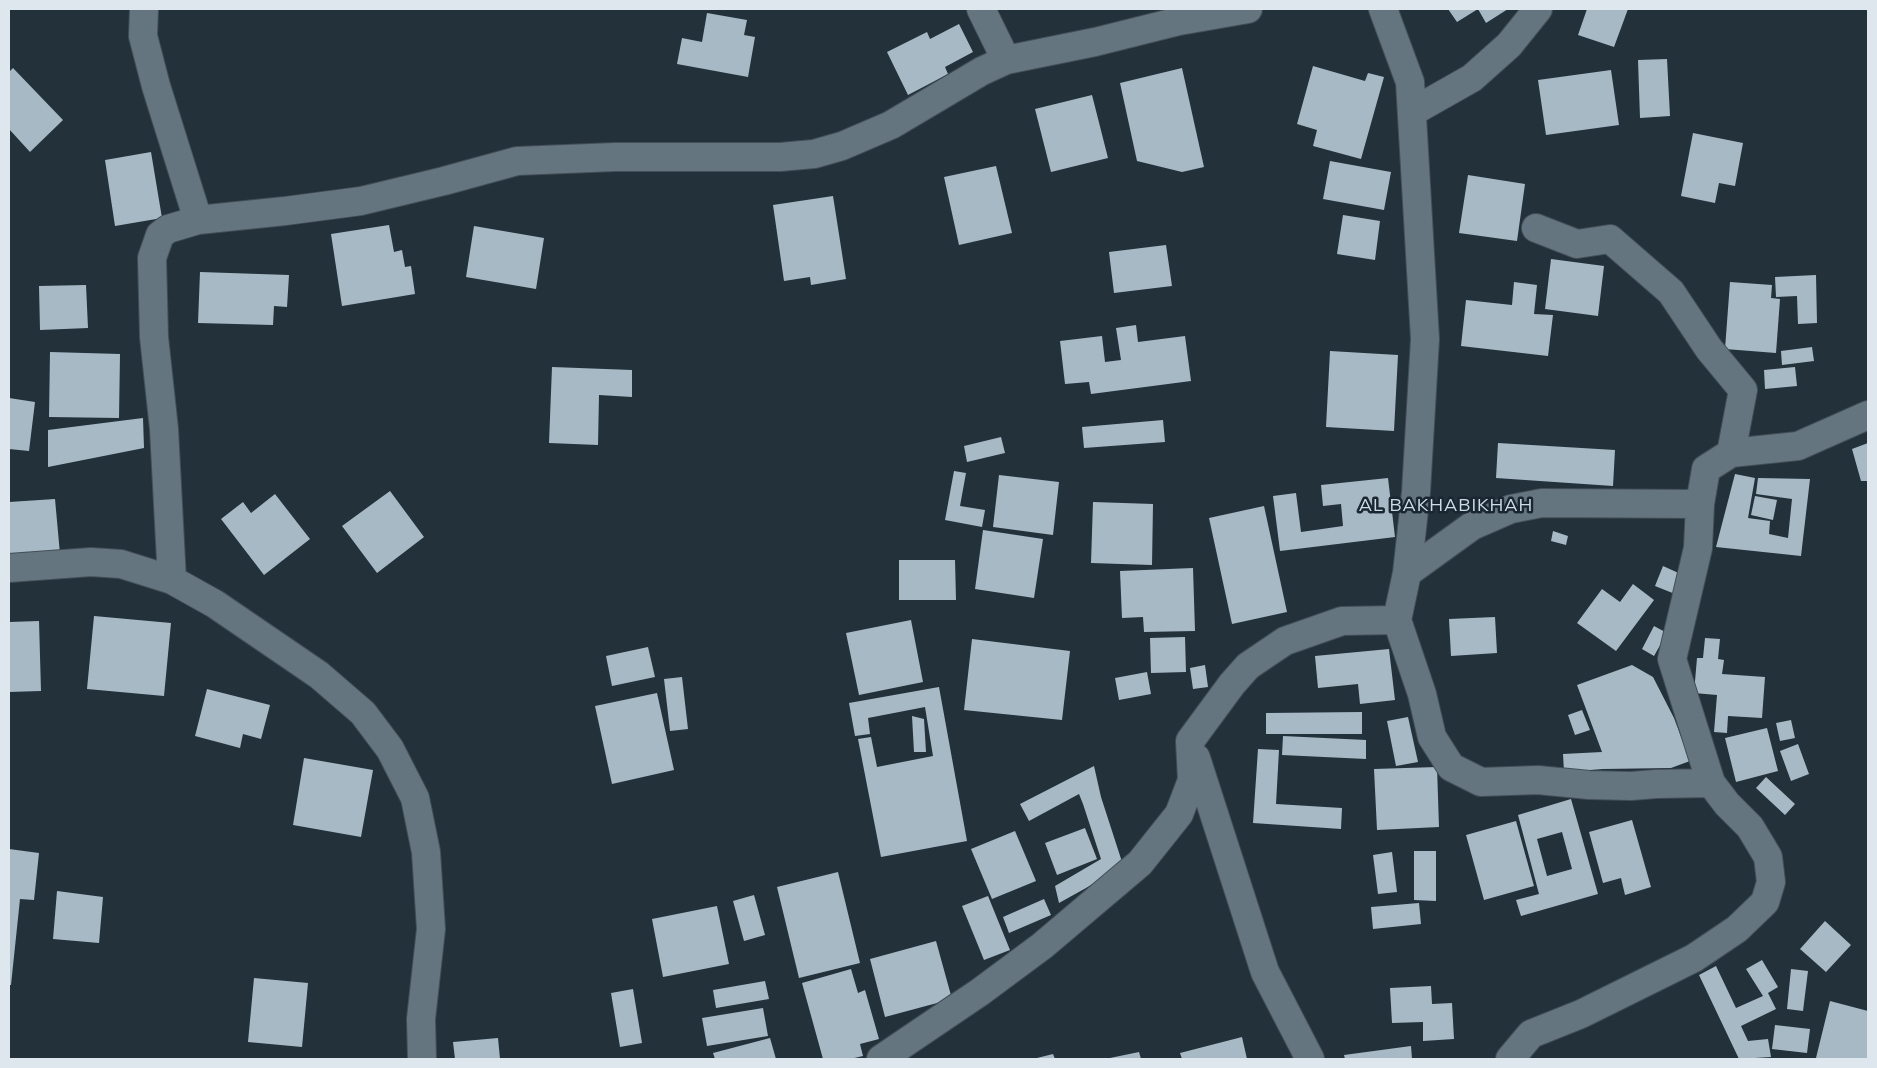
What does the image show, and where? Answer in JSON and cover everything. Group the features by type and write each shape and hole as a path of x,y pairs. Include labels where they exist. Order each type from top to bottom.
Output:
{"street":[{"path":"144,9 143,36 145,44 156,86 198,220"},
{"path":"981,9 1006,60"},
{"path":"172,580 164,429 154,337 152,258 160,235 168,229 198,220 361,201 444,182 517,161 615,157 814,154 842,146 890,125 982,71 1006,60 1095,42 1179,22 1248,9"},
{"path":"1382,9 1410,82 1425,339 1416,492 1407,573 1397,620 1422,694 1432,737 1451,767 1481,782 1538,780 1589,785 1631,786 1711,783"},
{"path":"1412,112 1472,78 1509,45 1538,9"},
{"path":"1536,228 1577,244 1610,238 1671,292 1709,349 1742,390 1731,453"},
{"path":"1510,1059 1531,1034 1582,1014 1694,958 1736,928 1764,902 1771,882 1768,857 1750,826 1727,804 1711,783 1672,659 1698,548 1700,504 1706,469 1731,453 1798,446 1868,415"},
{"path":"1407,573 1472,526 1511,509 1542,503 1700,504"},
{"path":"9,568 91,562 121,564 172,580 215,604 319,675 363,713 390,749 415,798 426,852 431,929 421,1019 422,1059"},
{"path":"882,1059 980,992 1042,946 1140,863 1179,814 1192,780 1190,741 1232,684 1248,666 1285,640 1342,621 1397,620"},
{"path":"1190,741 1265,972 1310,1059"}],"building":[{"path":"1448,9 1478,9 1457,22"},
{"path":"1478,9 1508,9 1486,23"},
{"path":"1587,9 1628,9 1614,47 1578,35"},
{"path":"707,13 747,20 744,35 755,37 748,77 677,64 682,38 702,42"},
{"path":"959,24 973,52 945,67 948,74 908,95 887,52 927,32 930,39"},
{"path":"1667,59 1670,116 1640,118 1638,60"},
{"path":"1313,66 1365,81 1368,73 1384,77 1361,159 1313,146 1317,130 1297,124"},
{"path":"13,68 63,120 30,152 9,129 9,72"},
{"path":"1182,68 1204,167 1182,172 1137,161 1120,83"},
{"path":"1611,70 1619,125 1546,135 1538,80"},
{"path":"1092,95 1108,158 1051,172 1035,109"},
{"path":"1693,133 1743,143 1735,186 1719,183 1715,203 1681,196"},
{"path":"151,152 162,218 115,226 105,160"},
{"path":"1330,161 1391,172 1384,210 1323,199"},
{"path":"996,166 1012,233 959,245 944,177"},
{"path":"1468,175 1525,184 1517,241 1459,233"},
{"path":"833,196 846,279 811,285 810,277 784,281 773,205"},
{"path":"1343,215 1380,221 1375,260 1337,254"},
{"path":"389,225 394,252 402,250 405,267 411,266 415,294 342,306 331,234"},
{"path":"474,226 544,238 536,289 466,277"},
{"path":"1166,245 1172,286 1114,293 1109,252"},
{"path":"1551,259 1604,266 1598,316 1545,309"},
{"path":"200,272 289,275 287,307 274,306 273,325 198,323"},
{"path":"1816,275 1817,323 1798,324 1797,296 1776,297 1775,277"},
{"path":"1514,282 1537,285 1534,314 1553,315 1548,356 1461,346 1466,300 1512,305"},
{"path":"1730,282 1772,285 1771,298 1780,299 1776,353 1725,349"},
{"path":"86,285 88,328 40,330 39,286"},
{"path":"1136,325 1138,342 1185,336 1191,381 1091,394 1089,382 1065,384 1060,341 1102,336 1105,362 1121,360 1116,328"},
{"path":"1812,347 1814,361 1782,365 1781,351"},
{"path":"1330,351 1398,355 1394,431 1326,427"},
{"path":"50,352 120,354 119,418 49,417"},
{"path":"552,367 632,370 632,397 599,395 598,445 549,443"},
{"path":"1795,367 1797,386 1765,389 1764,370"},
{"path":"9,398 35,402 29,451 9,449"},
{"path":"143,418 144,448 48,467 48,430"},
{"path":"1163,420 1165,442 1084,448 1082,427"},
{"path":"1001,437 1005,453 967,462 964,446"},
{"path":"1498,443 1615,450 1613,486 1496,478"},
{"path":"1868,443 1868,481 1861,481 1852,449"},
{"path":"954,471 966,473 960,506 985,510 982,527 945,520"},
{"path":"1735,474 1755,478 1748,518 1770,521 1769,534 1788,538 1792,499 1756,494 1758,478 1810,479 1801,556 1716,547"},
{"path":"999,475 1059,482 1053,535 993,527"},
{"path":"1388,478 1395,537 1280,551 1273,496 1296,493 1301,532 1343,526 1341,504 1323,506 1321,485"},
{"path":"390,491 424,537 377,573 342,526"},
{"path":"275,494 310,539 264,575 221,519 243,502 251,513"},
{"path":"1755,496 1777,500 1773,520 1751,515"},
{"path":"55,499 60,554 9,557 9,502"},
{"path":"1093,502 1153,504 1152,565 1091,563"},
{"path":"1264,506 1287,612 1232,624 1209,518"},
{"path":"983,530 1043,539 1034,598 975,589"},
{"path":"1553,531 1568,536 1566,545 1551,541"},
{"path":"899,560 955,560 956,600 899,600"},
{"path":"1663,566 1683,575 1675,594 1655,586"},
{"path":"1193,568 1195,631 1144,632 1143,617 1122,618 1120,571"},
{"path":"1633,584 1654,600 1616,651 1577,623 1602,589 1620,602"},
{"path":"94,616 171,623 164,696 87,689"},
{"path":"1495,617 1497,653 1451,656 1449,619"},
{"path":"911,620 923,682 859,695 846,633"},
{"path":"39,621 41,691 9,692 9,622"},
{"path":"1654,626 1667,633 1654,656 1642,649"},
{"path":"1185,637 1186,672 1151,673 1150,638"},
{"path":"1705,638 1720,639 1718,659 1724,660 1722,674 1765,677 1762,718 1728,716 1727,733 1714,732 1717,695 1694,693 1697,658 1703,658"},
{"path":"972,639 1070,651 1062,720 964,710"},
{"path":"648,647 655,677 612,686 606,656"},
{"path":"1389,649 1395,700 1360,704 1358,684 1318,688 1315,656"},
{"path":"1205,665 1208,687 1193,689 1190,668"},
{"path":"1632,665 1653,677 1674,718 1690,761 1671,768 1603,769 1564,772 1563,754 1602,752 1577,685"},
{"path":"1147,672 1151,694 1119,700 1115,678"},
{"path":"682,677 688,729 670,731 664,679"},
{"path":"939,687 967,841 881,857 858,739 871,737 877,767 933,756 925,707 868,718 870,734 855,736 849,703"},
{"path":"207,689 270,705 261,739 243,734 240,748 195,736"},
{"path":"657,693 674,770 612,784 595,706"},
{"path":"1582,710 1590,730 1575,735 1568,715"},
{"path":"1362,712 1362,734 1266,734 1266,713"},
{"path":"912,716 924,719 926,752 914,752"},
{"path":"1408,717 1418,762 1396,766 1387,721"},
{"path":"1791,720 1795,738 1780,741 1776,723"},
{"path":"1767,728 1778,771 1736,782 1725,738"},
{"path":"1283,736 1366,740 1366,759 1282,755"},
{"path":"1798,744 1809,774 1791,781 1780,751"},
{"path":"1258,749 1279,750 1276,804 1342,808 1341,829 1253,823"},
{"path":"304,758 373,770 361,837 293,825"},
{"path":"1094,766 1101,797 1123,865 1059,903 1055,886 1101,859 1083,804 1079,794 1029,821 1020,804"},
{"path":"1437,767 1439,827 1377,830 1374,769"},
{"path":"1766,777 1795,804 1785,815 1756,788"},
{"path":"1571,799 1598,894 1521,916 1516,900 1539,894 1518,815","holes":["1562,832 1572,869 1547,876 1537,839"]},
{"path":"1632,820 1651,887 1625,895 1621,878 1603,883 1589,832"},
{"path":"1516,821 1534,886 1484,900 1466,835"},
{"path":"1085,828 1097,859 1057,875 1045,843"},
{"path":"1015,831 1036,881 992,899 971,849"},
{"path":"9,849 39,853 34,900 20,899 11,985 9,985"},
{"path":"1414,851 1436,851 1436,901 1414,900"},
{"path":"1392,852 1397,892 1378,894 1373,855"},
{"path":"838,872 860,963 799,978 777,887"},
{"path":"57,891 103,897 99,943 53,939"},
{"path":"754,895 765,935 744,941 733,901"},
{"path":"988,896 1010,950 984,960 962,906"},
{"path":"1044,899 1051,915 1009,933 1003,917"},
{"path":"1419,903 1421,924 1373,929 1371,907"},
{"path":"717,906 729,964 663,977 652,919"},
{"path":"1825,921 1851,945 1826,972 1800,949"},
{"path":"936,941 952,999 885,1017 870,959"},
{"path":"1762,960 1778,987 1768,993 1776,1009 1741,1026 1748,1041 1768,1039 1771,1057 1739,1059 1699,975 1716,966 1736,1008 1763,996 1746,969"},
{"path":"851,969 858,993 865,990 879,1039 860,1044 863,1056 850,1059 823,1059 802,983"},
{"path":"1791,969 1808,971 1803,1011 1787,1009"},
{"path":"254,978 308,983 302,1047 248,1042"},
{"path":"765,981 769,999 716,1008 713,990"},
{"path":"1431,986 1432,1004 1452,1003 1454,1039 1423,1041 1423,1022 1392,1023 1390,988"},
{"path":"633,989 642,1043 620,1047 611,993"},
{"path":"1830,1001 1868,1011 1868,1059 1816,1058"},
{"path":"763,1008 768,1036 707,1046 702,1018"},
{"path":"1775,1025 1810,1029 1807,1053 1772,1049"},
{"path":"1242,1037 1247,1059 1182,1059 1180,1053"},
{"path":"498,1038 500,1059 455,1059 453,1042"},
{"path":"770,1038 776,1059 715,1059 713,1053"},
{"path":"1411,1046 1412,1059 1345,1059 1344,1055"},
{"path":"1139,1052 1141,1059 1110,1059 1110,1058"},
{"path":"1053,1054 1055,1059 1033,1059"}],"district":[{"name":"AL BAKHABIKHAH","path":"1446,506"}]}
